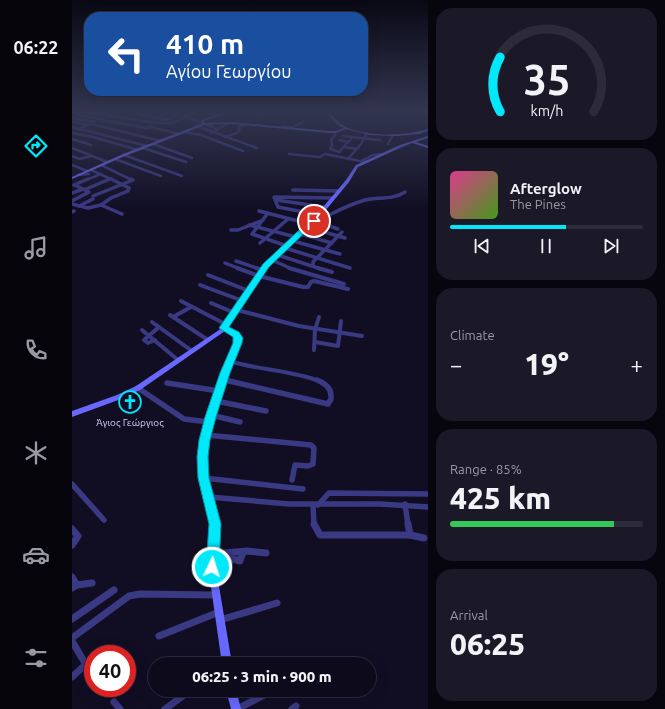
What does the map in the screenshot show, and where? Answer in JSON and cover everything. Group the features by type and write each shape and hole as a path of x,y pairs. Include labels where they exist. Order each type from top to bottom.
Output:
{"street":[{"path":"118,144 138,150"},
{"path":"134,144 186,162"},
{"path":"72,178 152,144"},
{"path":"152,144 192,158"},
{"path":"225,144 243,151"},
{"path":"236,148 245,144"},
{"path":"245,144 257,148"},
{"path":"332,144 330,149 340,152"},
{"path":"336,156 346,144"},
{"path":"348,159 360,144"},
{"path":"194,350 211,342 224,328 236,312 258,276 272,260 312,224 355,169 363,162 406,144"},
{"path":"418,144 428,147"},
{"path":"344,147 356,150"},
{"path":"73,150 107,162"},
{"path":"289,154 320,157 326,154 363,162"},
{"path":"124,155 182,176"},
{"path":"72,156 80,159 91,156"},
{"path":"114,159 161,176"},
{"path":"79,206 121,184 132,180 100,165"},
{"path":"72,203 88,208 102,205 111,198 129,190 121,184 101,174 89,172 73,166"},
{"path":"72,170 78,167"},
{"path":"73,185 101,174"},
{"path":"72,193 111,179"},
{"path":"72,203 89,192 73,185"},
{"path":"293,190 339,191"},
{"path":"312,224 349,206 373,199 393,199 405,192"},
{"path":"275,200 274,197 332,198"},
{"path":"277,206 291,198"},
{"path":"275,200 324,207"},
{"path":"275,200 277,206"},
{"path":"102,205 122,214"},
{"path":"277,206 319,215"},
{"path":"301,207 301,212"},
{"path":"259,211 288,219 338,229"},
{"path":"268,213 252,234 350,268"},
{"path":"260,243 288,219"},
{"path":"231,230 238,230 263,220"},
{"path":"312,224 345,238"},
{"path":"249,225 296,237 332,243"},
{"path":"313,266 312,264 342,232"},
{"path":"296,237 325,250 340,254"},
{"path":"278,255 332,272"},
{"path":"272,260 286,267 344,284"},
{"path":"236,261 263,270"},
{"path":"225,263 258,276 307,288 314,281 348,289"},
{"path":"208,275 249,291"},
{"path":"200,285 243,301"},
{"path":"181,302 192,307 232,332 238,338 238,343 229,362 210,418 202,457 204,478 215,524 217,554 212,567 226,657"},
{"path":"211,302 236,312 271,321 315,330 362,336"},
{"path":"192,307 171,316 208,340"},
{"path":"314,350 315,330 318,317"},
{"path":"315,342 337,346 341,321"},
{"path":"152,322 194,350"},
{"path":"155,340 148,343 145,342 145,339 159,327"},
{"path":"72,414 119,397 138,388 224,328"},
{"path":"142,330 178,360"},
{"path":"223,380 328,404 331,400 332,396 329,388 324,384 289,374 229,362"},
{"path":"167,383 220,391"},
{"path":"138,388 184,419 210,418 240,422"},
{"path":"216,401 266,411"},
{"path":"206,435 311,445 314,448 313,464 308,466 295,465 292,480"},
{"path":"204,478 303,489"},
{"path":"72,484 104,520"},
{"path":"424,538 410,535 320,535 314,525 316,505 330,493 428,494"},
{"path":"209,497 284,504 316,505 362,503 405,504 428,507"},
{"path":"405,504 410,535"},
{"path":"72,529 78,536 72,545"},
{"path":"217,554 240,561 243,552 266,553"},
{"path":"72,577 74,586 92,583"},
{"path":"72,619 114,590"},
{"path":"72,677 84,666 85,663 72,640 129,596 140,594 216,595"},
{"path":"159,636 220,616 277,603"},
{"path":"165,709 181,697"},
{"path":"233,697 237,709 260,697"},
{"path":"114,702 120,709"}],"place":[{"name":"Άγιος Γεώργιος","path":"130,402"}],"route":[{"path":"212,567 215,524 202,468 202,457 204,440 210,417 229,362 238,343 236,334 224,328 228,325 258,276 266,266 314,221"}]}
